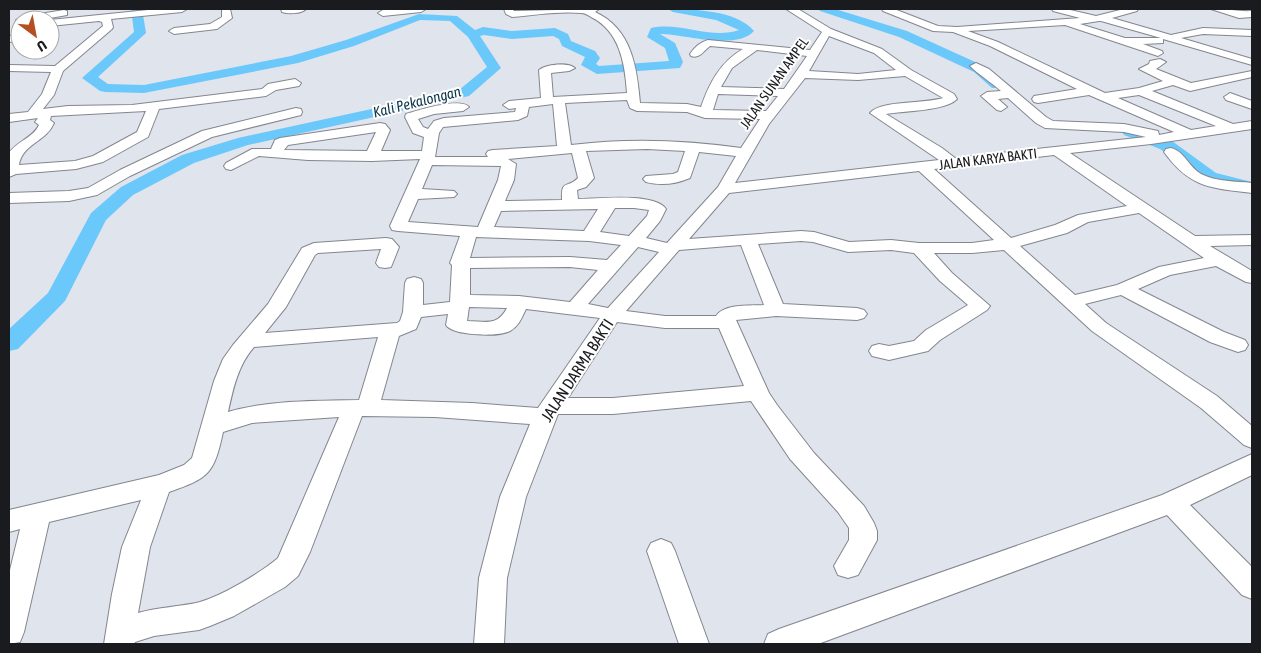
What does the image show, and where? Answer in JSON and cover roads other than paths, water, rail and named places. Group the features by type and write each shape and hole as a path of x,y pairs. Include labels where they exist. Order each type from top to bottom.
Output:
{"street":[{"path":"60,15 74,14 102,18 182,9"},
{"path":"174,31 215,27 227,18 226,9"},
{"path":"285,10 301,9"},
{"path":"508,9 512,14 590,9 622,38 630,68 634,105 637,107 687,108 705,114 770,115"},
{"name":"JALAN SUNAN AMPEL","path":"724,189 763,123 802,74 827,31 804,15 791,9"},
{"path":"890,10 909,9"},
{"path":"1056,9 1100,18 1186,41 1252,62"},
{"path":"890,10 937,29 954,29 1067,22 1100,18 1134,9"},
{"path":"1216,9 1239,15 1252,14"},
{"path":"385,13 421,10"},
{"path":"60,19 74,14"},
{"path":"1239,15 1252,24"},
{"path":"102,18 107,22 108,27 104,32 58,69 54,83 41,109 42,122 47,123 46,128 39,136 15,153 10,171 76,165 98,159 143,134 154,106"},
{"path":"1067,22 1124,41 1159,58 1154,63 1154,66 1145,69 1188,87 1208,92"},
{"path":"954,29 994,44 1090,91 1189,134"},
{"path":"827,31 878,51 907,72 947,95 951,99 948,101"},
{"path":"1171,37 1203,31 1252,33"},
{"path":"85,33 104,32"},
{"path":"705,114 712,90 726,67 736,57 773,41"},
{"path":"1124,41 1186,41"},
{"path":"694,54 704,44 708,43 814,54"},
{"path":"1239,57 1252,55"},
{"path":"976,66 985,71 1006,97 1050,125 1124,128 1164,142 1194,176 1217,183 1252,188"},
{"path":"9,68 58,69"},
{"path":"569,68 544,70 560,128 586,178 580,184 569,188 570,204"},
{"path":"802,74 858,76 907,72"},
{"path":"1188,87 1252,74"},
{"path":"1105,97 1140,91 1174,80"},
{"path":"9,106 41,109 154,106 258,94 266,92 272,87 295,83"},
{"path":"712,90 787,93"},
{"path":"1038,99 1090,91"},
{"path":"1140,91 1245,127"},
{"path":"431,135 418,130 411,117 448,108 634,96"},
{"path":"1230,97 1252,104"},
{"path":"952,163 937,151 876,113 884,110 948,101 961,109"},
{"path":"522,104 522,113 518,116 444,122 436,126 431,135 428,156 398,226 478,232 589,236 654,245 808,236 848,247 891,245 954,249 1007,244 1061,229 1084,218 1141,208"},
{"path":"9,118 41,109"},
{"path":"9,198 69,196 92,192 125,173 207,134 296,112"},
{"path":"276,154 282,142 376,127 382,129 372,157"},
{"name":"JALAN KARYA BAKTI","path":"724,189 1056,151 1164,142 1189,134 1245,127"},
{"path":"343,156 346,131"},
{"path":"308,156 312,136"},
{"path":"9,141 33,139"},
{"path":"651,179 675,179 685,175 693,147"},
{"path":"428,156 464,151 510,155 572,149 663,151 693,147 745,153"},
{"path":"1056,151 1219,260 1252,278"},
{"path":"231,166 257,152 308,156 428,156 507,162 509,170 495,206 478,232 463,246 459,263 460,304 457,326 502,327 510,321 519,302"},
{"path":"922,166 1070,302 1112,337 1172,375 1209,402 1252,439"},
{"name":"JALAN DARMA BAKTI","path":"489,644 493,578 513,497 547,412 594,311 654,245 724,189"},
{"path":"413,194 449,194"},
{"path":"589,236 610,203"},
{"path":"495,206 645,204 658,209 654,218 654,245"},
{"path":"748,239 776,310"},
{"path":"1193,241 1252,240"},
{"path":"9,521 159,485 199,470 204,462 228,373 236,354 276,307 308,252 314,248 386,242 390,247 385,263"},
{"path":"459,263 570,262 611,266 654,245"},
{"path":"879,351 889,353 921,346 933,335 980,306 946,277 919,248"},
{"path":"1070,302 1123,289 1165,272 1219,260"},
{"path":"594,311 611,266"},
{"path":"248,341 407,328 411,322 414,283"},
{"path":"1123,289 1217,337 1238,345"},
{"path":"412,312 460,304 519,302 665,322 726,322"},
{"path":"848,566 862,541 864,532 858,519 805,460 781,429 758,393 726,322 726,318 730,314 776,310 858,314"},
{"path":"120,638 154,622 199,616 224,606 275,578 288,567 361,408 390,330"},
{"path":"213,427 236,418 252,415 361,408 547,412 758,393"},
{"path":"779,644 1171,502 1252,464"},
{"path":"120,638 126,594 136,547 159,485"},
{"path":"1171,502 1252,586"},
{"path":"9,632 37,515"},
{"path":"661,551 694,644"}],"waterway":[{"name":"Kali Pekalongan","path":"136,9 140,33 89,78 105,88 144,89 293,60 350,43 419,17 453,18 473,35"},
{"path":"473,35 483,31 512,35 555,32 564,37 566,43 590,54 593,58 588,65 597,70 675,65 676,62 671,46 653,37 655,31 715,36 738,35 748,31 735,23 719,17 673,9"},
{"path":"824,9 903,34 979,69 997,85"},
{"name":"Kali Pekalongan","path":"9,343 57,296 98,217 127,191 188,159 244,141 464,93 494,68 473,35"},
{"path":"1130,132 1166,145 1210,177 1252,187"}]}
